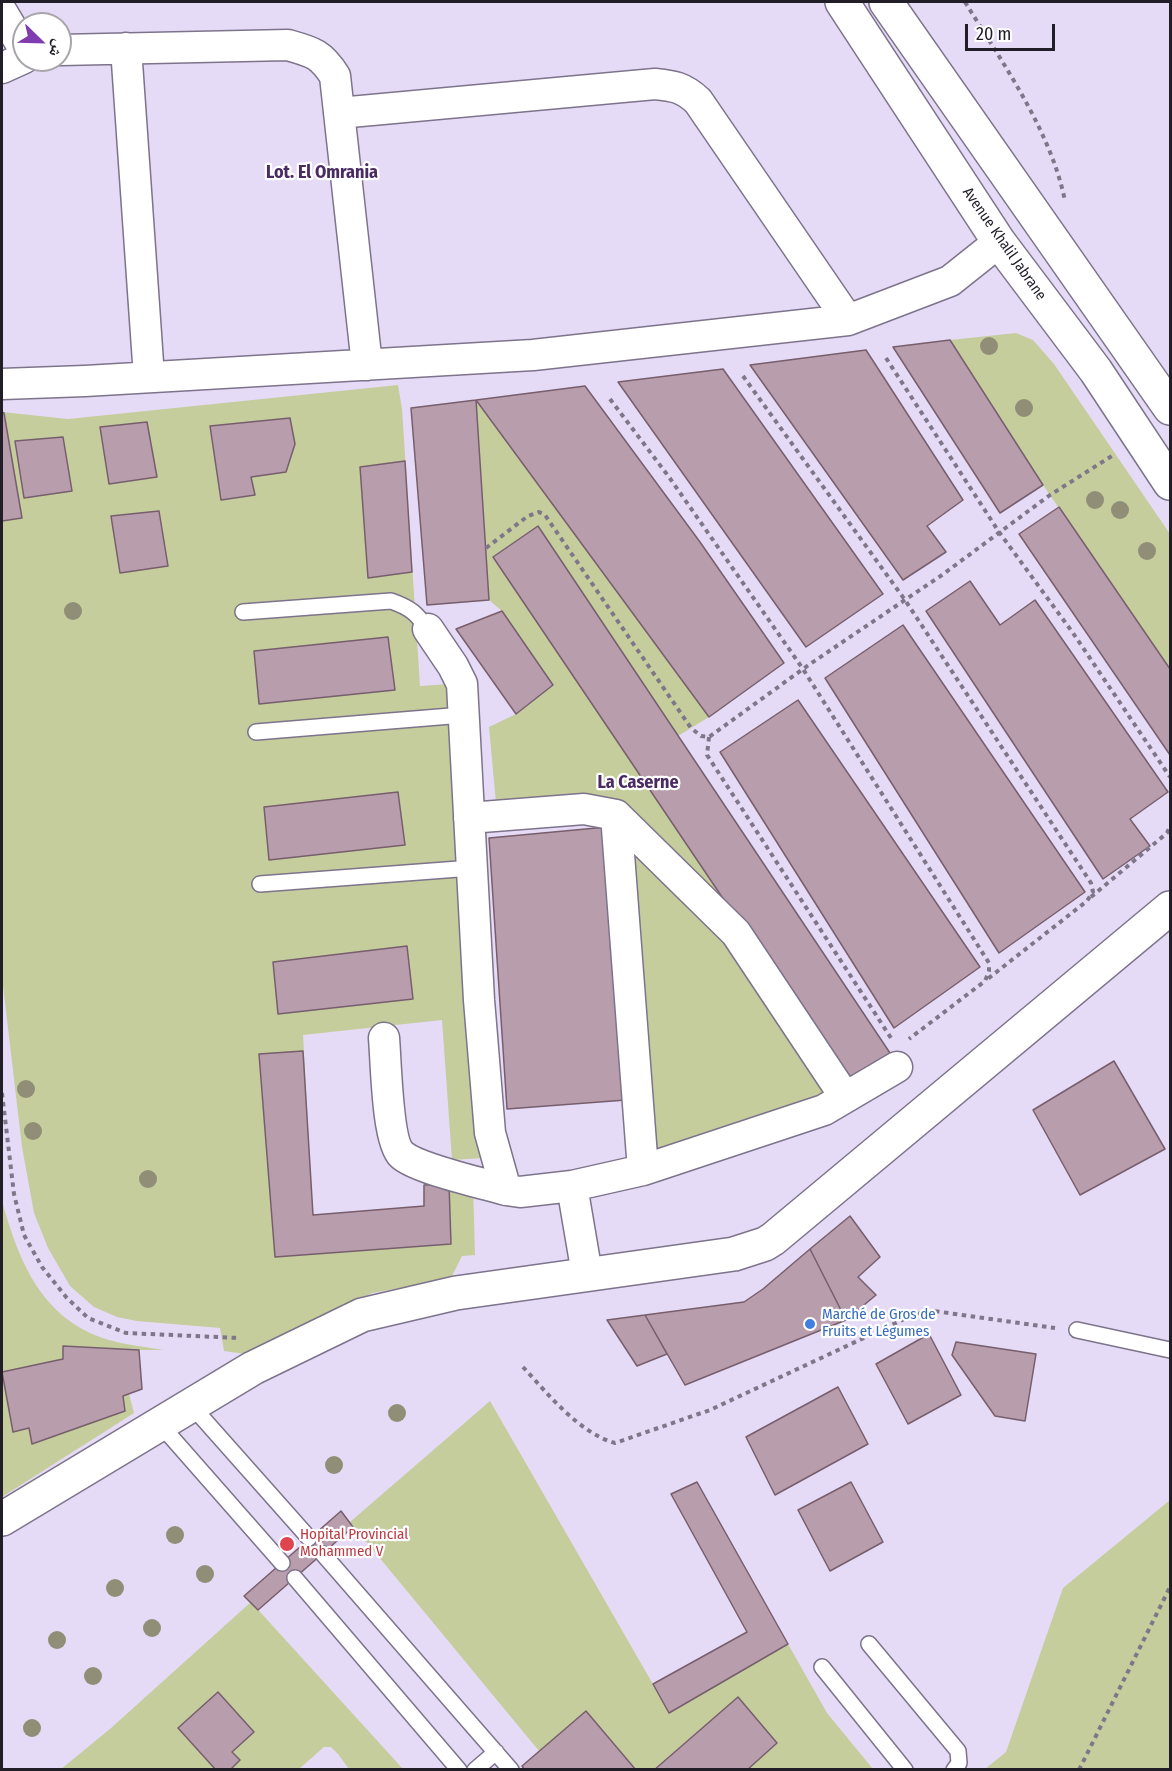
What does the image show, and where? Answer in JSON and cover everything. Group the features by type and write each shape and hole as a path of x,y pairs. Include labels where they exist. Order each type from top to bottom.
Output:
{"street":[{"name":"Avenue Khalil Jabrane","path":"842,2 999,242 1096,370 1170,483"},
{"path":"886,2 1170,408"},
{"path":"2,12 12,29"},
{"path":"72,50 288,45 313,52 326,61 335,76 367,364"},
{"path":"126,48 150,377"},
{"path":"339,113 655,84 687,90 698,100 848,320"},
{"path":"2,384 533,356 848,320 950,281 999,242"},
{"path":"428,629 453,666 462,684 479,999 490,1133 506,1190"},
{"path":"469,818 584,809 616,815 736,933 845,1097"},
{"path":"616,815 643,1170"},
{"path":"2,1519 253,1368 362,1315 456,1293 734,1254 765,1244 1170,908"},
{"path":"384,1038 392,1135 400,1154 416,1164 520,1192 572,1186 643,1170 824,1110 845,1097 898,1049"},
{"path":"572,1186 586,1274"}],"lane":[{"path":"243,612 391,601 407,606 428,629"},
{"path":"256,732 463,715"},
{"path":"260,884 472,868"},
{"path":"1077,1330 1170,1350"},
{"path":"191,1405 309,1538"},
{"path":"159,1424 282,1563"},
{"path":"323,1554 511,1770"},
{"path":"295,1578 459,1770"},
{"path":"868,1644 958,1751 959,1763 954,1770"},
{"path":"822,1667 905,1770"},
{"path":"475,1770 496,1752"}],"path":[{"path":"965,2 1041,130 1061,179 1068,212 1051,239"},
{"path":"886,358 999,532 1073,633 1170,777"},
{"path":"743,376 905,600 1091,883 1093,891 1087,901"},
{"path":"610,399 669,477 803,669 989,963 985,981"},
{"path":"486,548 528,516 539,512 545,515 691,728 701,736 709,737 1050,495 1141,437"},
{"path":"709,737 707,755 898,1049 1087,901 1167,833 1170,826"},
{"path":"2,1093 14,1194 24,1235 42,1267 66,1297 88,1318 126,1333 213,1337"},
{"path":"523,1367 560,1406 599,1439 615,1443 710,1410 915,1314 934,1311 1041,1328 1077,1330"},
{"path":"1079,1770 1170,1587"}],"green space":[{"path":"1016,333 1033,340 1054,364 1170,534 1170,669 1043,485 950,340"},
{"path":"398,385 402,409 420,686 450,684 483,1158 452,1160 442,1020 303,1035 313,1215 423,1206 424,1190 473,1186 475,1255 462,1256 449,1282 422,1284 372,1293 320,1322 245,1354 224,1351 220,1328 137,1321 117,1317 94,1307 70,1286 48,1248 34,1213 22,1147 2,977 2,412 68,419"},
{"path":"476,400 709,717 678,736 732,912 624,803 496,803 489,727 516,714 553,685 502,611 489,600"},
{"path":"631,843 732,945 828,1091 653,1155"},
{"path":"2,1201 16,1246 26,1267 50,1303 66,1318 86,1331 109,1340 164,1350 129,1350 129,1394 134,1413 2,1497"},
{"path":"490,1401 669,1712 788,1644 827,1713 873,1769 747,1769 777,1743 738,1697 654,1769 636,1769 586,1711 539,1751 350,1522"},
{"path":"1170,1500 1170,1769 985,1769 1006,1752 1063,1588"},
{"path":"251,1602 403,1769 349,1769 331,1747 324,1747 299,1769 60,1770 111,1728"}],"building":[{"path":"950,340 1043,485 1000,513 893,347"},
{"path":"866,350 963,500 927,526 946,552 903,580 750,365"},
{"path":"723,369 883,594 806,647 618,382"},
{"path":"585,386 700,542 784,663 709,717 476,400"},
{"path":"476,400 489,600 427,605 411,408"},
{"path":"2,412 22,518 2,521"},
{"path":"290,418 295,444 286,472 251,477 255,495 221,500 210,426"},
{"path":"147,422 157,477 109,484 100,427"},
{"path":"63,437 72,491 24,498 15,441"},
{"path":"405,461 412,572 368,578 360,467"},
{"path":"1059,507 1170,669 1170,755 1019,534"},
{"path":"159,511 168,566 120,573 111,516"},
{"path":"538,526 892,1056 848,1084 493,557"},
{"path":"970,581 1000,625 1035,600 1168,792 1130,819 1150,846 1103,879 926,611"},
{"path":"502,611 553,685 516,714 456,629"},
{"path":"903,625 1085,892 999,953 825,678"},
{"path":"388,637 395,690 259,704 254,651"},
{"path":"798,700 980,967 894,1028 720,752"},
{"path":"398,792 405,845 269,860 264,807"},
{"path":"607,827 626,1100 507,1109 489,838"},
{"path":"407,946 413,999 278,1014 273,962"},
{"path":"303,1051 313,1215 424,1206 424,1185 449,1184 451,1244 275,1257 259,1054"},
{"path":"1114,1061 1165,1149 1080,1195 1033,1110"},
{"path":"850,1216 880,1257 858,1277 876,1295 846,1320 810,1249"},
{"path":"810,1249 846,1320 685,1385 645,1315 744,1302"},
{"path":"645,1315 667,1354 637,1366 607,1320"},
{"path":"929,1334 961,1395 908,1424 876,1364"},
{"path":"956,1342 1036,1354 1025,1421 995,1416 952,1355"},
{"path":"63,1346 139,1350 142,1389 123,1396 125,1411 32,1444 29,1428 13,1432 2,1372 63,1359"},
{"path":"838,1387 868,1444 775,1495 746,1437"},
{"path":"697,1482 788,1644 669,1713 653,1684 747,1632 671,1494"},
{"path":"851,1482 883,1542 830,1571 798,1510"},
{"path":"341,1511 353,1527 258,1610 244,1596"},
{"path":"218,1692 254,1732 232,1752 240,1760 230,1770 216,1770 178,1728"},
{"path":"738,1697 777,1743 747,1770 654,1770"},
{"path":"586,1711 636,1770 525,1770 522,1766"}],"place":[{"name":"Marché de Gros de Fruits et Légumes","path":"810,1324"},
{"name":"Hopital Provincial Mohammed V","path":"287,1544"}],"district":[{"name":"Lot. El Omrania","path":"322,173"},
{"name":"La Caserne","path":"638,783"}]}
